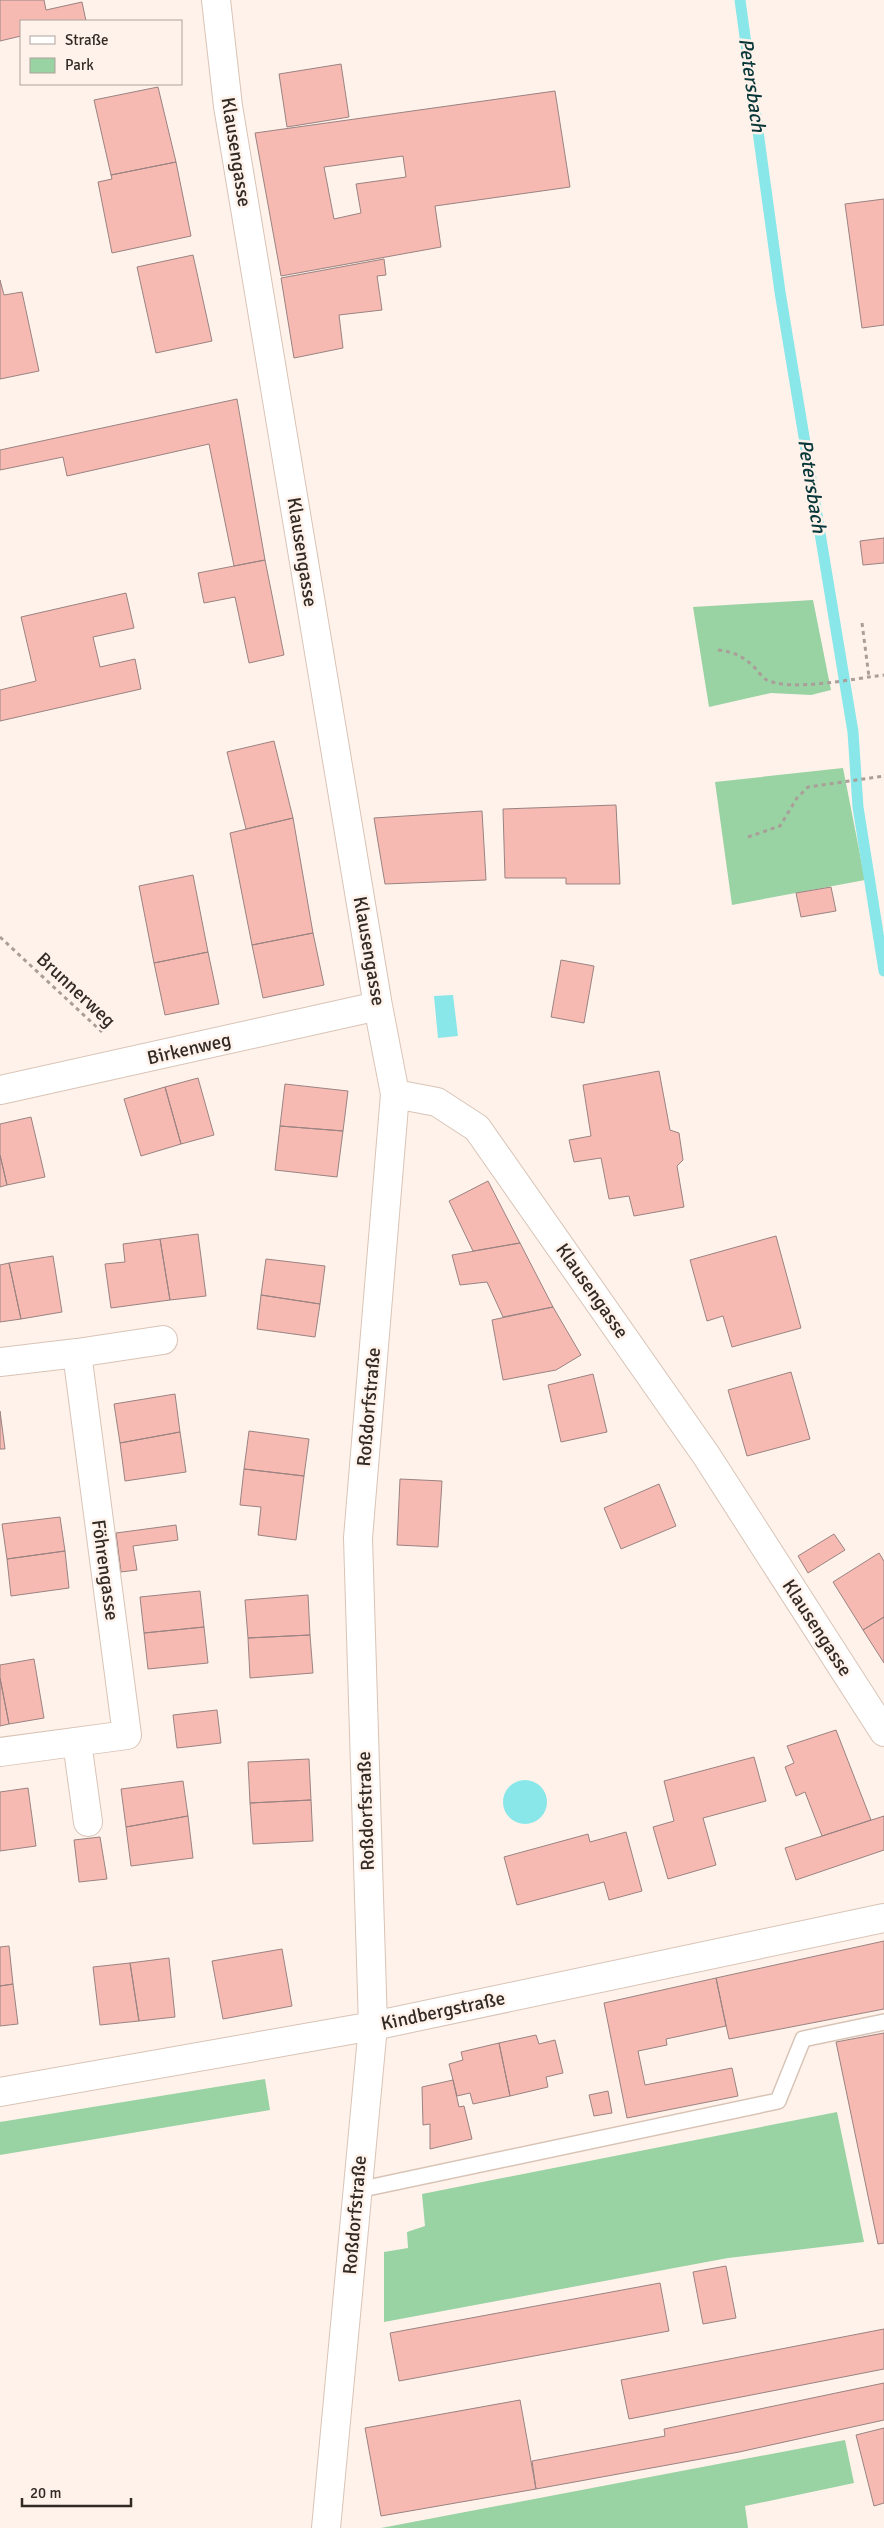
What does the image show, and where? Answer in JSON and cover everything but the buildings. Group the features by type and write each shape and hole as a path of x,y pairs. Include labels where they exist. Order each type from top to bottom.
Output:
{"street":[{"name":"Klausengasse","path":"216,0 228,106 378,1006 395,1094 437,1102 477,1128 706,1455 884,1732"},
{"name":"Birkenweg","path":"0,1090 134,1062 378,1006"},
{"name":"Roßdorfstraße","path":"326,2528 372,2026 358,1538 395,1094"},
{"path":"0,1362 163,1340"},
{"name":"Föhrengasse","path":"0,1752 128,1735 77,1353"},
{"path":"77,1742 88,1822"},
{"name":"Kindbergstraße","path":"0,2092 372,2026 884,1918"}],"lane":[{"path":"358,2190 778,2101 803,2039 884,2022"}],"path":[{"path":"862,623 869,677"},
{"path":"718,650 733,652 746,659 765,679 786,684 831,682 884,675"},
{"path":"748,837 780,826 797,798 808,787 884,776"},
{"name":"Brunnerweg","path":"0,937 134,1062"}],"green space":[{"path":"813,600 831,690 811,695 771,693 709,707 693,607"},
{"path":"843,768 865,880 732,905 715,782"},
{"path":"265,2079 270,2110 0,2155 0,2122"},
{"path":"837,2112 864,2242 728,2258 384,2322 384,2252 408,2248 407,2232 425,2226 422,2194"},
{"path":"845,2440 854,2483 745,2506 748,2528 381,2528"}],"water":[{"path":"453,995 458,1036 438,1038 434,996"},
{"path":"525,1780 537,1784 543,1790 547,1802 543,1814 537,1820 525,1824 513,1820 507,1814 503,1802 507,1790 513,1784"}],"waterway":[{"name":"Petersbach","path":"740,0 780,292 853,732 858,807 884,971"}]}
